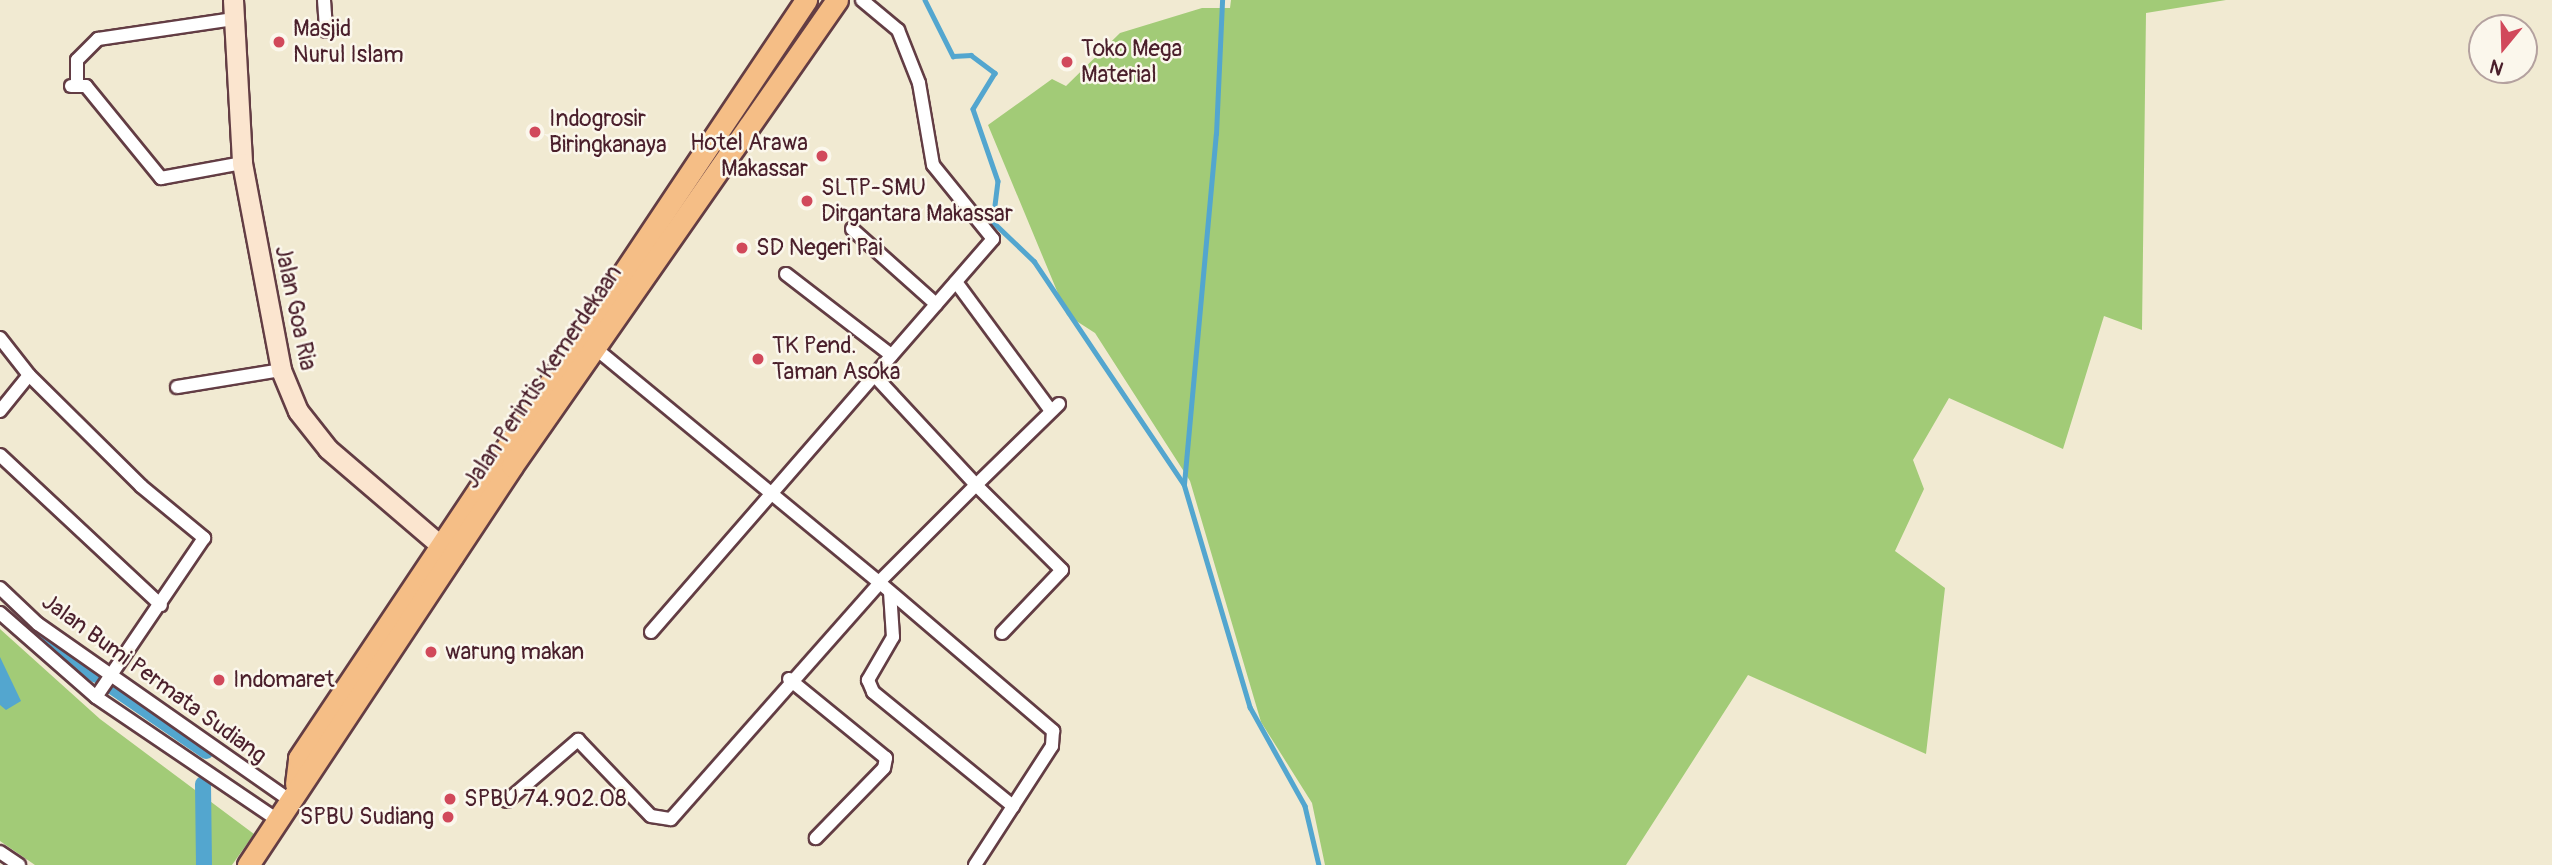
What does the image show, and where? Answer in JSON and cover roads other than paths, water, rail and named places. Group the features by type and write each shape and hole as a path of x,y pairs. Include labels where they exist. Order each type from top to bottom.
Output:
{"highway":[{"name":"Jalan Perintis Kemerdekaan","path":"248,865 292,792 353,714 446,551 806,0"},
{"name":"Jalan Perintis Kemerdekaan","path":"446,551 594,347 837,0"}],"main road":[{"name":"Jalan Goa Ria","path":"233,10 242,163 281,370 298,411 328,449 446,551"}],"street":[{"path":"324,0 326,31"},
{"path":"651,632 993,237 933,165 919,83 898,30 862,0"},
{"path":"233,10 98,39 77,60 74,84 161,178 242,163"},
{"path":"852,229 936,304"},
{"path":"786,274 891,355"},
{"path":"507,801 578,740 651,816 671,819 789,679 880,582 1055,407 956,282"},
{"path":"0,338 29,375 141,486 202,536 161,605 96,697"},
{"path":"594,347 774,491 1053,731 1052,747 975,865"},
{"path":"177,387 281,370"},
{"path":"873,373 976,485 1062,569 1002,633"},
{"path":"0,411 29,375"},
{"path":"0,455 161,605"},
{"name":"Jalan Bumi Permata Sudiang","path":"0,588 110,677 292,792"},
{"path":"890,592 893,637 869,680 873,692 1013,806"},
{"name":"Jalan Bumi Permata Sudiang","path":"0,613 96,697 276,819"},
{"path":"789,679 886,758 884,768 816,838"},
{"path":"0,852 19,865"}],"water":[{"path":"0,657 21,701 6,710 0,705"}],"waterway":[{"path":"925,0 953,56 971,55 995,73 973,109 998,181 993,222 1034,261 1184,484 1250,707 1305,806 1319,865"},
{"path":"1184,484 1216,134 1222,0"},
{"path":"35,626 96,675"},
{"path":"113,687 206,751"},
{"path":"203,784 204,865"}],"place":[{"name":"Masjid Nurul Islam","path":"279,42"},
{"name":"Toko Mega Material","path":"1067,62"},
{"name":"Indogrosir Biringkanaya","path":"535,132"},
{"name":"Hotel Arawa Makassar","path":"822,156"},
{"name":"SLTP-SMU Dirgantara Makassar","path":"807,201"},
{"name":"SD Negeri Pai","path":"742,248"},
{"name":"TK Pend. Taman Asoka","path":"758,359"},
{"name":"warung makan","path":"431,652"},
{"name":"Indomaret","path":"219,680"},
{"name":"SPBU 74.902.08","path":"450,799"},
{"name":"SPBU Sudiang","path":"448,817"}]}
